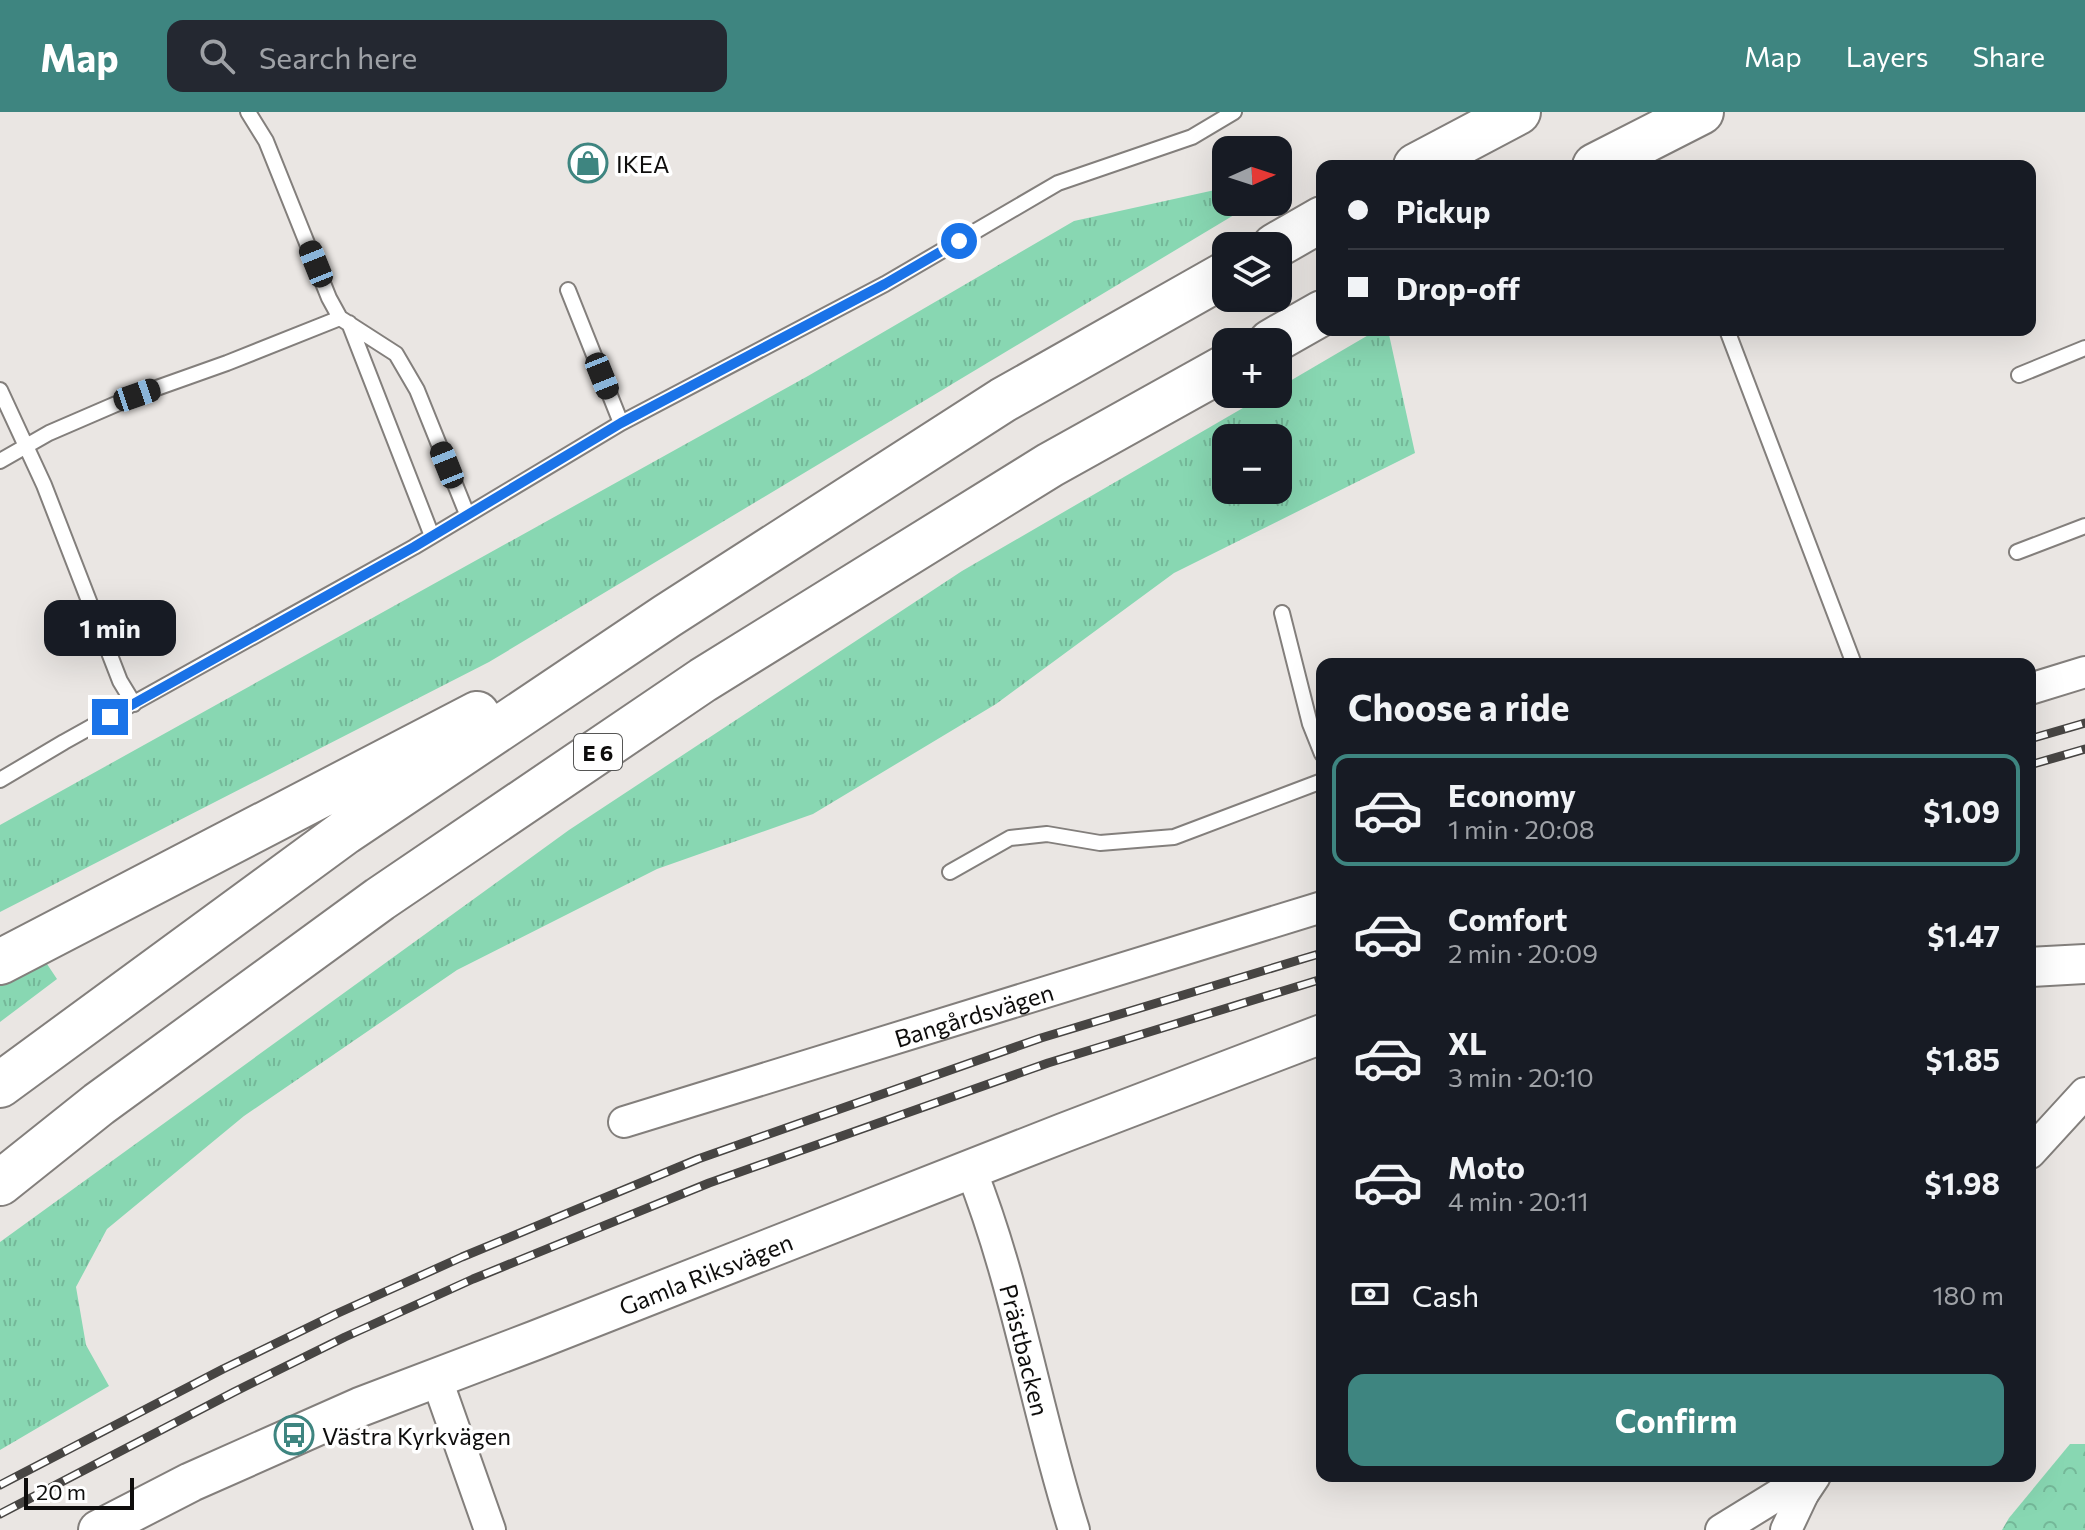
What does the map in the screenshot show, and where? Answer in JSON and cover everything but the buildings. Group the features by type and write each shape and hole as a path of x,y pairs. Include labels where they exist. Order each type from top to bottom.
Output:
{"highway":[{"path":"1427,160 1518,112"},
{"path":"1607,160 1701,112"},
{"path":"1292,236 1316,222"},
{"path":"0,1085 345,832 667,616 1003,400 1212,282"},
{"path":"1292,330 1316,316"},
{"name":"E 6","path":"0,1183 99,1104 380,899 690,689 1050,465 1212,375"},
{"path":"0,962 667,616"}],"street":[{"path":"2036,687 2085,672"},
{"name":"Bangårdsvägen","path":"624,1122 1316,909"},
{"path":"2036,967 2085,964"},
{"name":"Gamla Riksvägen","path":"98,1530 156,1498 360,1407 1316,1036"},
{"path":"2036,1146 2085,1093"},
{"name":"Prästbacken","path":"971,1170 1025,1347 1074,1530"},
{"path":"436,1377 490,1530"},
{"path":"1721,1530 1786,1490 1809,1485"},
{"path":"1786,1530 1809,1485"}],"lane":[{"path":"248,112 266,141 329,298 344,320 432,536"},
{"path":"0,780 432,536 621,423 885,284 1058,183 1192,137 1226,114"},
{"path":"568,290 621,423"},
{"path":"0,461 137,395 344,320"},
{"path":"344,320 396,354 417,390 467,514"},
{"path":"1729,336 1852,658"},
{"path":"2019,375 2085,348"},
{"path":"0,390 44,485 120,681 134,704"},
{"path":"2017,552 2085,526"},
{"path":"1282,613 1316,739"},
{"path":"950,872 1010,838 1047,834 1100,843 1174,837 1316,783"}],"green space":[{"path":"1212,191 1212,216 1232,216 489,662 0,912 0,825 808,376 1074,221"},
{"path":"1367,336 1389,336 1415,453 1174,573 996,704 813,814 657,869 457,970 244,1116 107,1229 76,1287 86,1345 109,1386 0,1450 0,1242 569,830 962,571 1212,426 1212,504 1292,504 1292,424 1215,424 1243,408 1292,408 1292,380"},
{"path":"43,958 57,979 0,1022 0,981"},
{"path":"2070,1444 2085,1444 2085,1530 2002,1530 2009,1518"}],"railway":[{"path":"2036,737 2085,723"},
{"path":"2036,763 2085,749"},
{"path":"0,1485 336,1314 462,1257 698,1159 1041,1038 1316,955"},
{"path":"0,1514 345,1337 473,1279 709,1183 1048,1063 1316,981"}],"place":[{"name":"IKEA","path":"588,163"},
{"name":"Västra Kyrkvägen","path":"294,1435"}],"route":[{"path":"110,717 414,547 621,423 885,284 959,241"}]}
